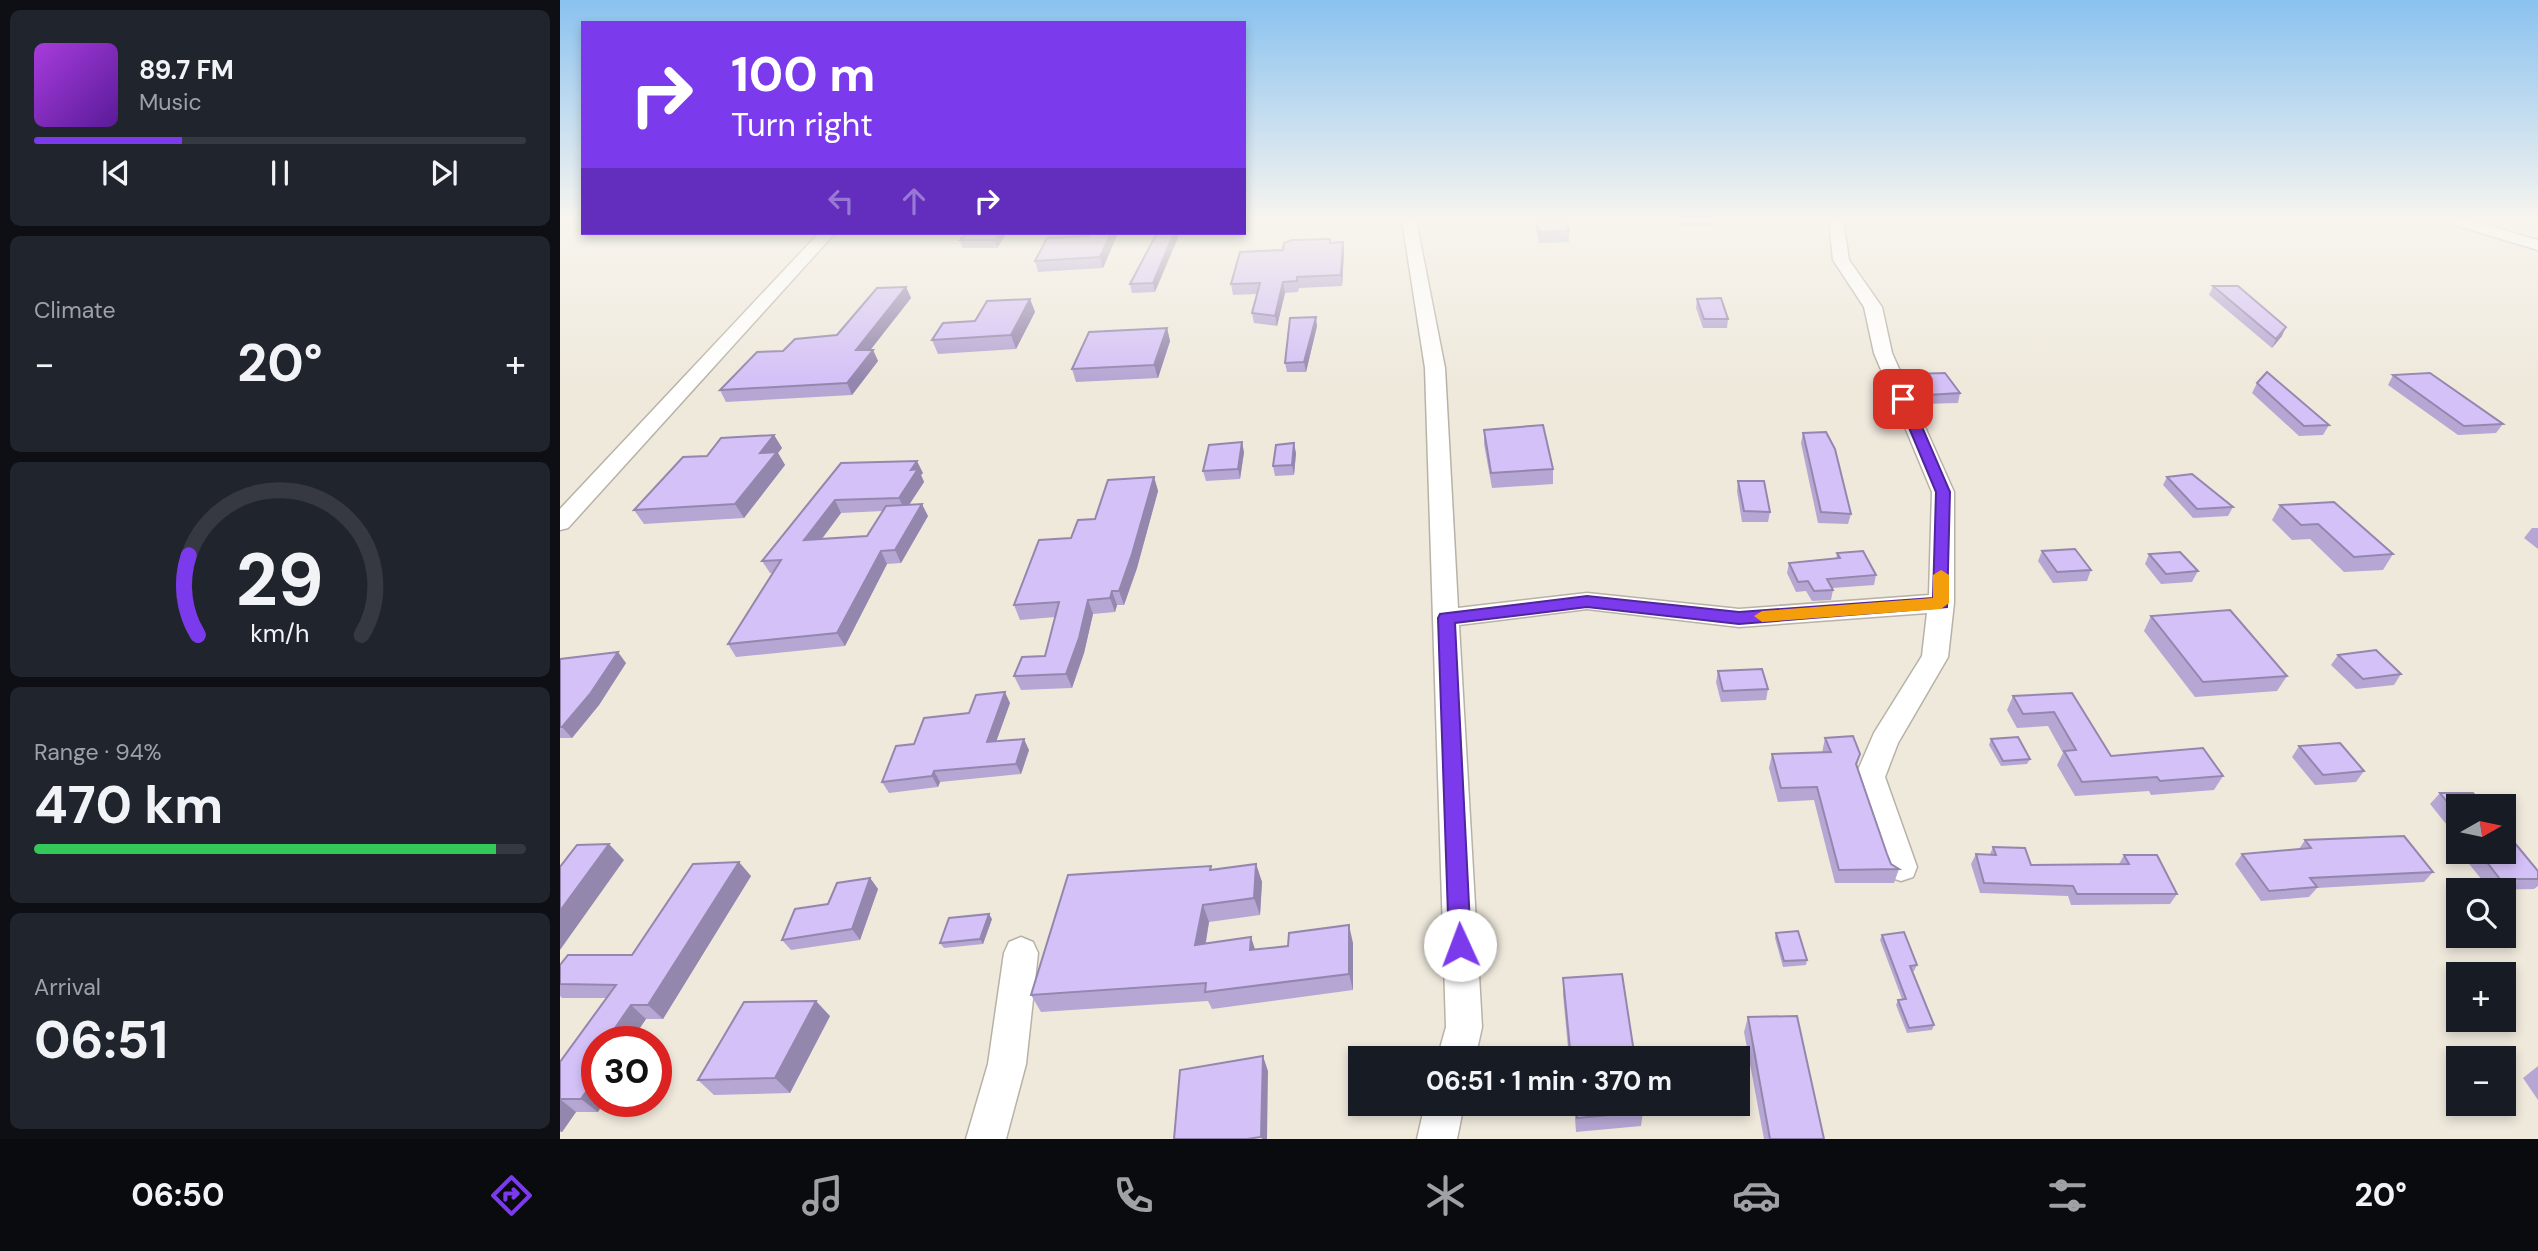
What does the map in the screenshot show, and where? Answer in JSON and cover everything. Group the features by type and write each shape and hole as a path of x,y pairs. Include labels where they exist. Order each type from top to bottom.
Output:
{"street":[{"path":"560,523 790,273"},
{"path":"1418,273 1435,368 1464,1027 1459,1046"},
{"path":"1851,273 1873,307 1883,353 1943,492 1941,603 1936,657 1884,741 1870,777 1901,867"},
{"path":"1446,618 1587,601 1739,618 1941,603"},
{"path":"986,1139 1007,1064 1021,953"},
{"path":"1437,1139 1443,1116"}],"building":[{"path":"1136,273 1157,273 1153,283 1130,284"},
{"path":"1234,273 1341,273 1297,277 1297,281 1283,282 1275,316 1252,313 1260,283 1231,284"},
{"path":"2213,286 2238,286 2286,327 2276,339"},
{"path":"906,287 856,350 873,350 847,383 720,390 757,352 783,351 795,339 837,335 877,288"},
{"path":"1721,298 1728,319 1704,319 1697,299"},
{"path":"1030,299 1011,335 932,340 943,323 975,321 987,301"},
{"path":"1316,317 1304,362 1285,363 1290,318"},
{"path":"1167,328 1154,365 1072,369 1089,332"},
{"path":"2267,372 2329,425 2304,426 2257,383"},
{"path":"1945,373 1960,393 1927,395 1913,374"},
{"path":"2430,373 2503,424 2464,426 2393,375"},
{"path":"1543,425 1553,469 1491,473 1484,430"},
{"path":"1826,432 1835,449 1851,514 1821,512 1803,433"},
{"path":"774,435 760,453 777,452 735,504 634,510 683,457 707,456 721,438"},
{"path":"1242,442 1238,469 1203,471 1209,445"},
{"path":"1294,443 1292,465 1273,466 1276,445"},
{"path":"917,461 911,470 918,469 899,498 835,500 804,540 867,536 886,506 922,504 895,550 881,551 837,633 728,644 781,560 762,561 841,463"},
{"path":"2192,474 2233,507 2197,509 2167,477"},
{"path":"1154,477 1119,591 1112,591 1110,598 1088,600 1079,638 1066,674 1014,676 1022,657 1045,656 1059,602 1014,605 1039,540 1071,538 1078,520 1095,519 1108,480"},
{"path":"1738,481 1764,481 1770,512 1744,511"},
{"path":"2334,502 2393,554 2354,557 2318,524 2301,525 2280,505"},
{"path":"2075,549 2091,570 2057,572 2042,551"},
{"path":"1863,551 1876,575 1827,579 1833,590 1814,591 1808,581 1798,582 1789,563 1840,558 1837,553"},
{"path":"2180,552 2198,571 2166,574 2149,554"},
{"path":"2230,610 2287,676 2203,682 2151,616"},
{"path":"2376,650 2401,674 2363,679 2338,655"},
{"path":"618,652 590,694 560,727 560,659"},
{"path":"1762,669 1768,689 1723,691 1718,671"},
{"path":"1005,692 987,742 1024,739 1016,764 934,771 932,776 882,782 896,746 914,744 924,718 969,713 976,695"},
{"path":"2072,693 2111,756 2203,748 2223,776 2160,781 2157,777 2082,782 2064,751 2076,750 2054,712 2023,714 2013,696"},
{"path":"1853,736 1860,754 1856,764 1887,854 1891,864 1899,869 1839,870 1817,787 1781,788 1772,754 1831,752 1825,738"},
{"path":"2018,737 2030,759 2003,761 1991,739"},
{"path":"2340,743 2364,771 2323,775 2299,746"},
{"path":"2440,793 2474,794 2446,794 2446,801"},
{"path":"2404,836 2433,872 2310,878 2317,887 2269,891 2242,854 2311,848 2305,840"},
{"path":"609,844 560,911 560,867 577,845"},
{"path":"2516,844 2538,871 2538,879 2499,878 2488,864 2516,864"},
{"path":"1993,847 2025,848 2031,865 2129,864 2124,855 2157,855 2177,894 2077,894 2073,886 1984,883 1976,854 1996,855"},
{"path":"739,862 648,1005 631,1005 616,1026 586,1026 616,985 560,984 560,965 568,955 632,955 693,864"},
{"path":"1256,864 1254,898 1203,905 1195,945 1251,937 1250,950 1288,946 1289,933 1349,925 1349,974 1205,992 1206,983 1031,995 1068,875 1211,866 1210,870"},
{"path":"870,878 852,929 782,940 795,909 828,904 837,883"},
{"path":"989,914 980,939 940,943 949,918"},
{"path":"1798,931 1807,960 1784,961 1776,933"},
{"path":"1904,932 1917,965 1910,966 1934,1025 1909,1028 1898,1000 1906,999 1882,935"},
{"path":"1622,974 1633,1046 1570,1046 1563,978"},
{"path":"816,1001 775,1078 698,1080 744,1002"},
{"path":"1797,1016 1824,1139 1770,1139 1748,1017"},
{"path":"581,1033 581,1099 560,1099 560,1062"},
{"path":"1263,1056 1261,1137 1174,1139 1180,1070"}],"slow traffic":[{"path":"1762,616 1941,603 1941,575"}],"route":[{"path":"1460,945 1446,618 1587,601 1739,618 1941,603 1943,492 1903,399"}]}
